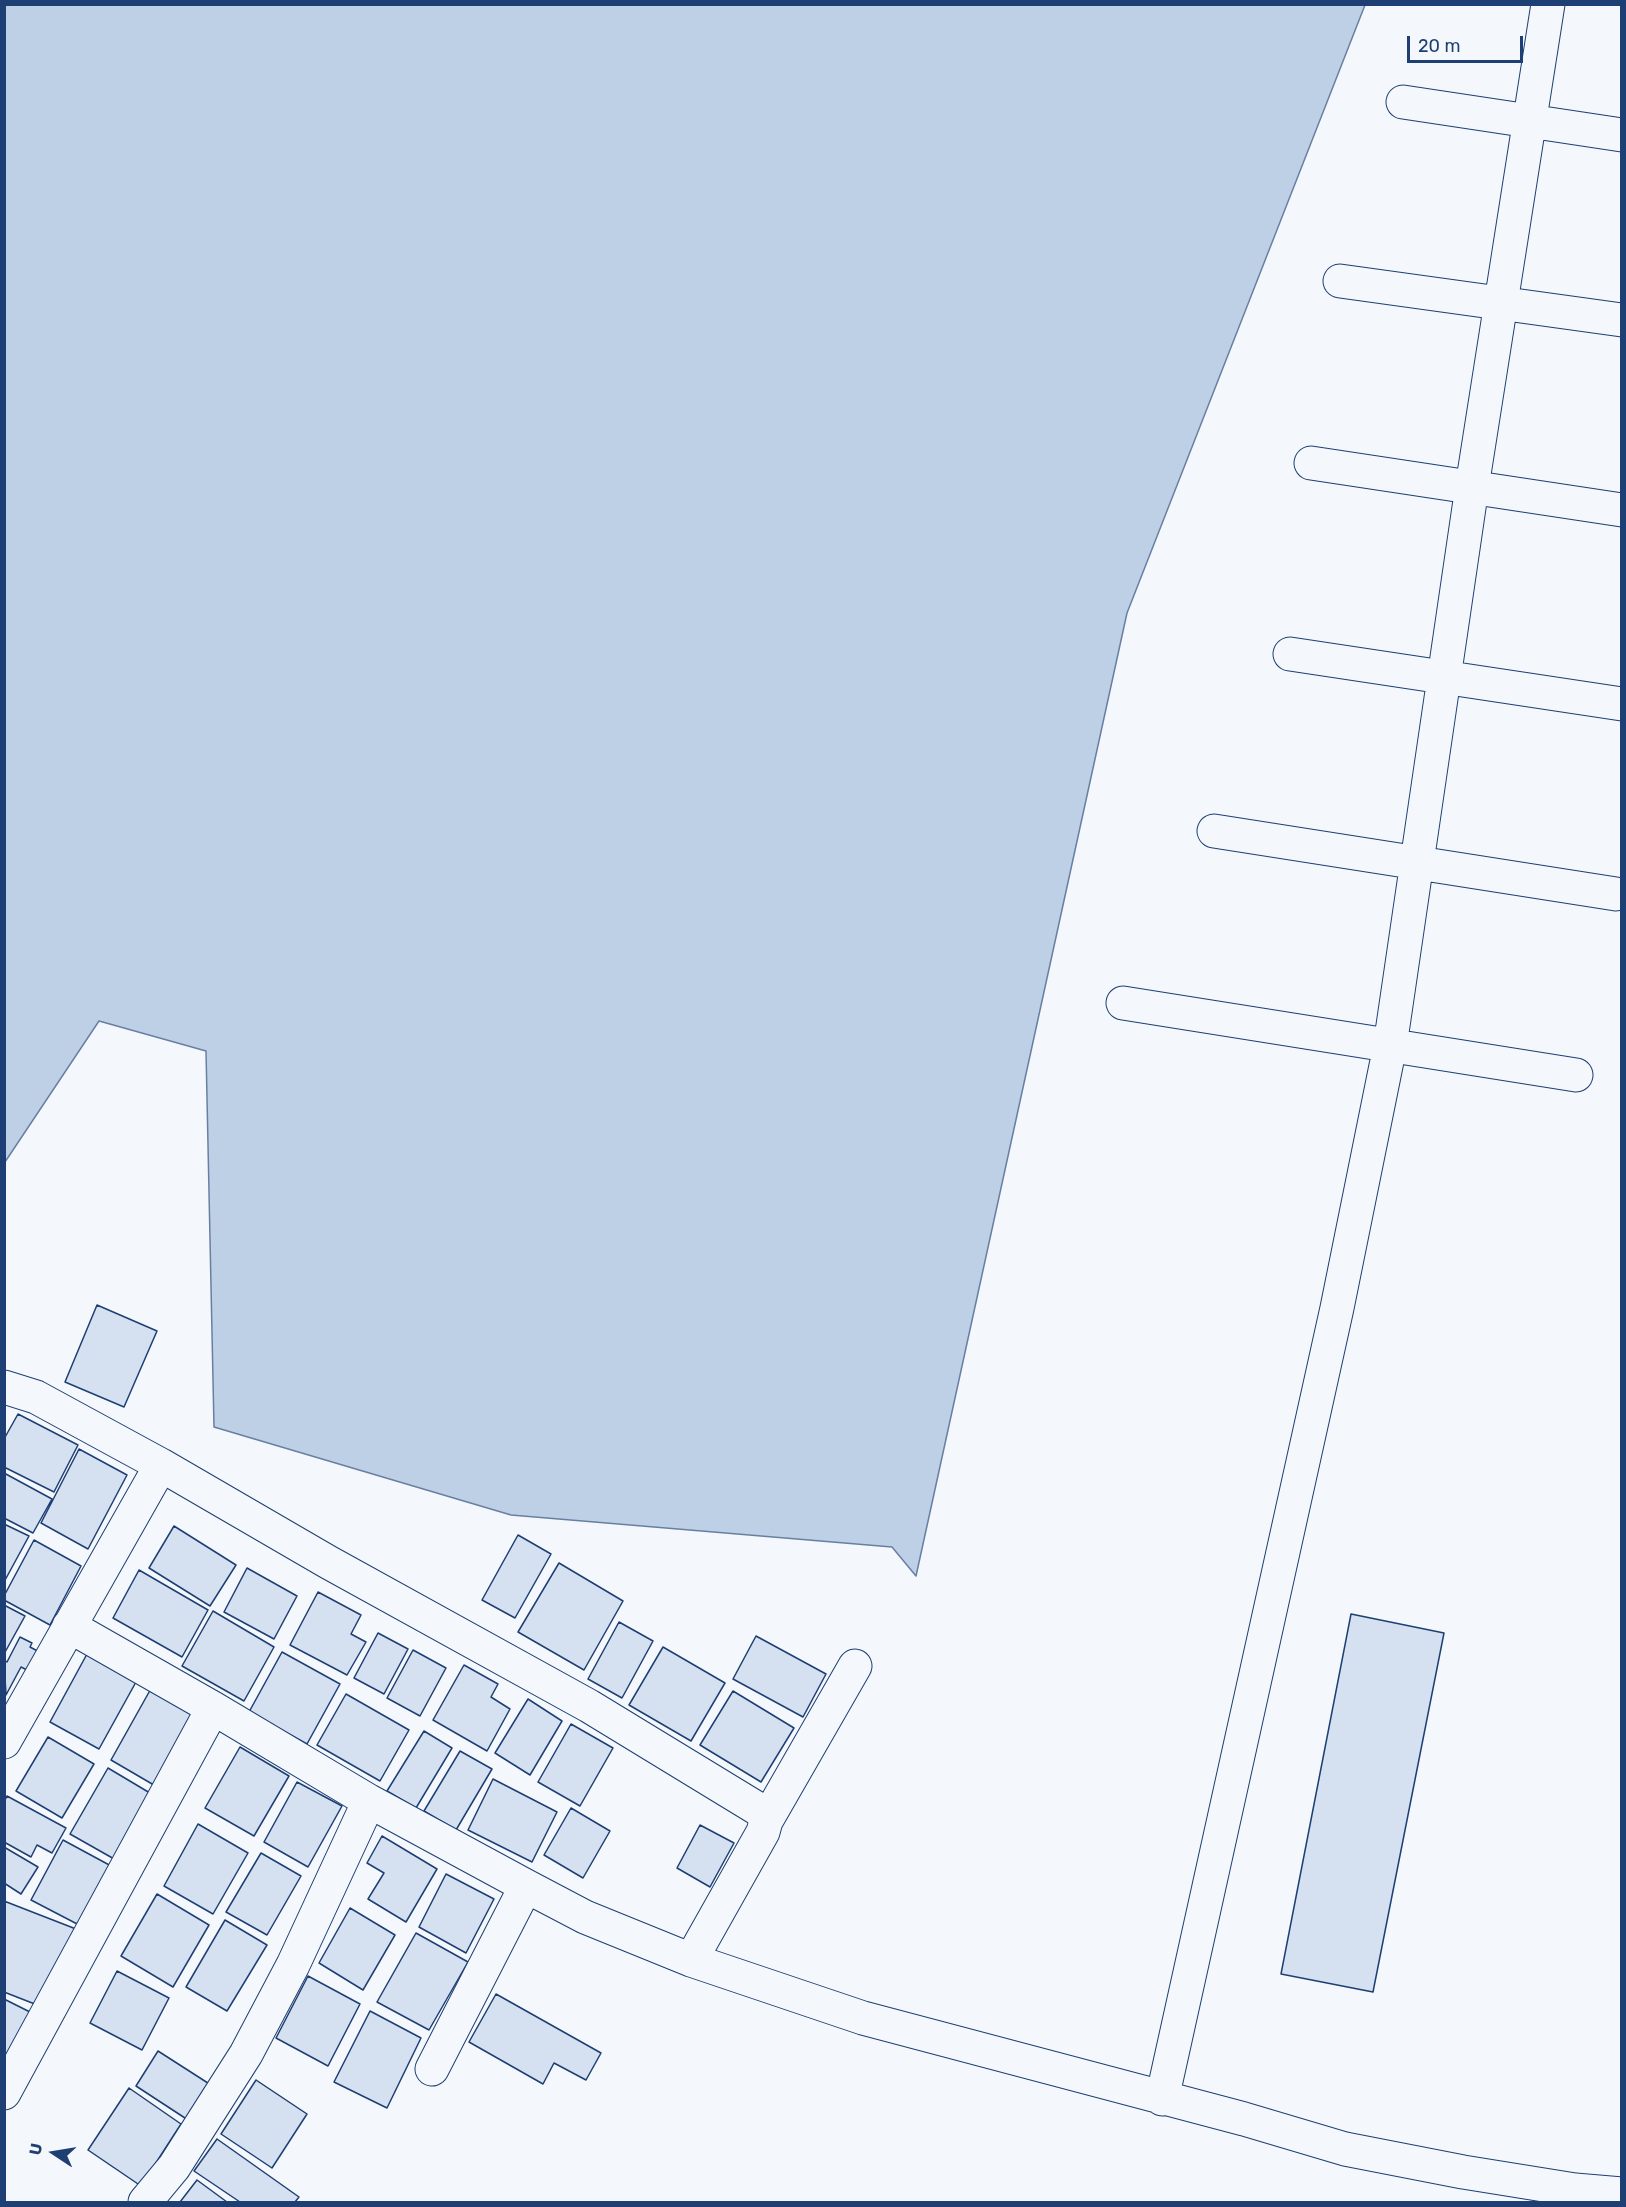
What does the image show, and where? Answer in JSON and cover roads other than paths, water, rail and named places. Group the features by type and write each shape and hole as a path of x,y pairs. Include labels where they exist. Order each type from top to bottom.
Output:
{"street":[{"path":"1162,2098 1337,1308 1390,1046 1472,487 1548,4"},
{"path":"1403,102 1622,135"},
{"path":"1340,281 1622,320"},
{"path":"1311,463 1622,510"},
{"path":"1290,654 1622,704"},
{"path":"1214,831 1616,894"},
{"path":"1123,1003 1576,1075"},
{"path":"4,1387 36,1397 161,1465 328,1562 589,1706 758,1809 766,1821"},
{"path":"4,1742 161,1465"},
{"path":"69,1626 369,1801 526,1886 585,1917 691,1960 863,2018 1244,2119 1345,2149 1463,2172 1575,2190 1622,2194"},
{"path":"691,1960 763,1832 766,1821 855,1666"},
{"path":"4,2093 213,1708"},
{"path":"146,2202 174,2167 246,2054 293,1965 369,1801"},
{"path":"432,2069 526,1886"}],"water":[{"path":"5,4 1365,5 1127,613 916,1576 892,1547 511,1515 214,1427 206,1051 99,1021 5,1162"}]}
